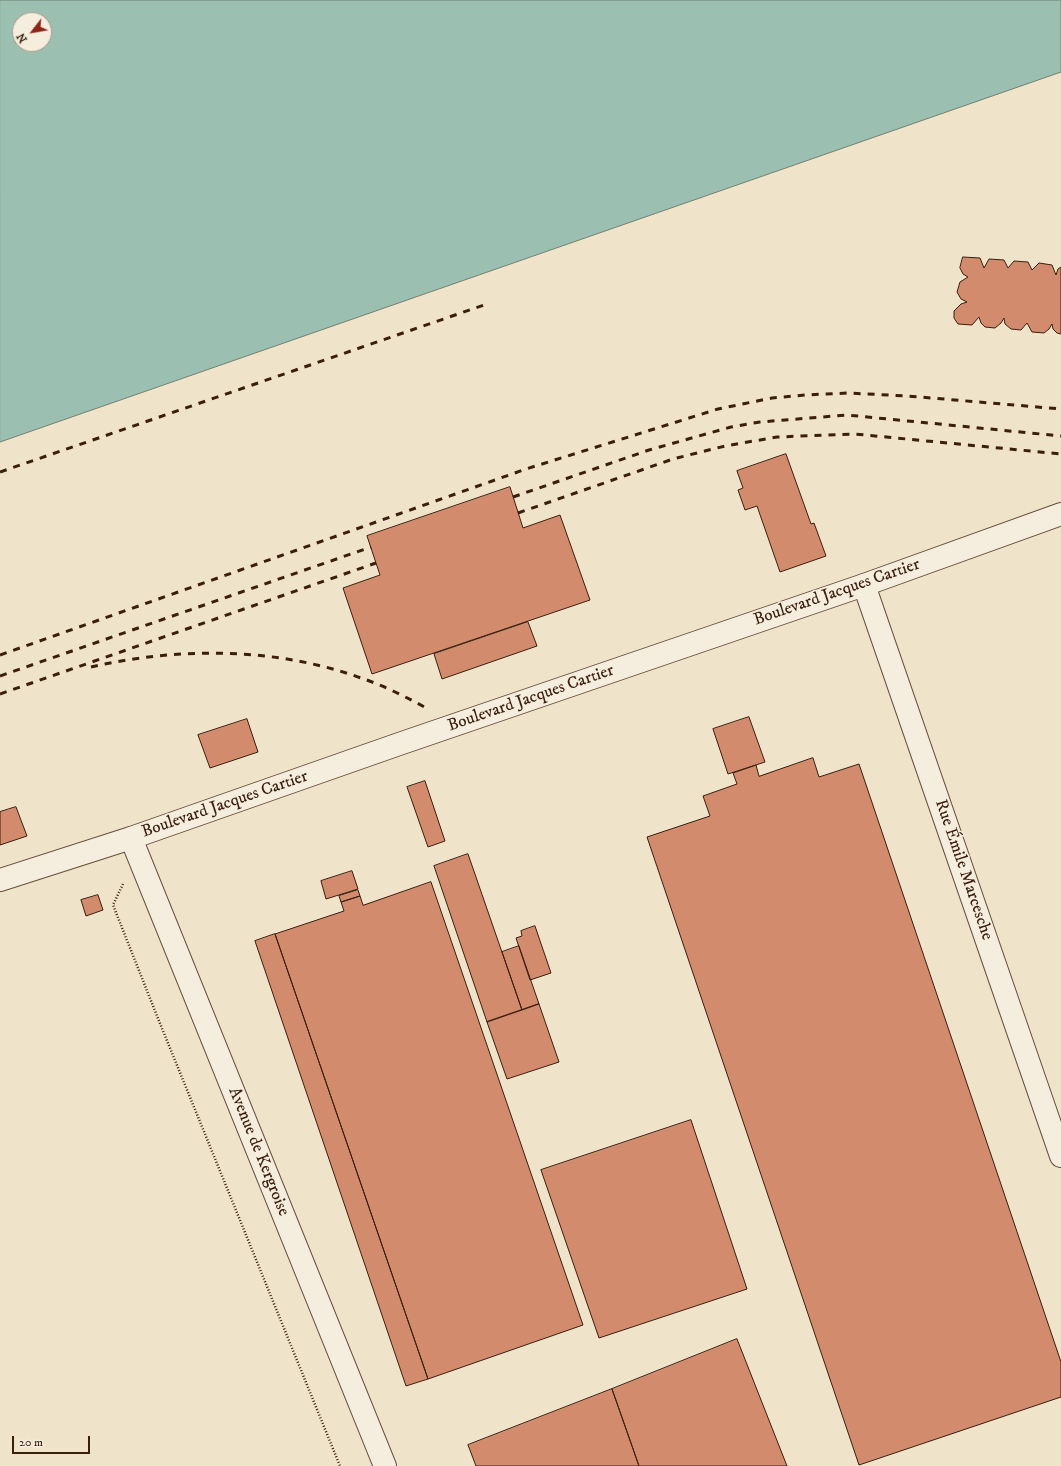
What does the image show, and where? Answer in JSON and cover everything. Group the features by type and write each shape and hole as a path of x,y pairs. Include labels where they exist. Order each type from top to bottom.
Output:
{"street":[{"name":"Boulevard Jacques Cartier","path":"0,880 134,845 395,746 864,585 1061,514"},
{"name":"Rue Émile Marcesche","path":"864,585 1061,1156"},
{"name":"Avenue de Kergroise","path":"134,845 385,1466"}],"path":[{"path":"134,845 114,905 162,1028 340,1466"}],"shaded area":[{"path":"0,0 1061,0 1061,72 0,442"}],"building":[{"path":"963,257 980,258 984,268 989,259 1004,260 1008,268 1014,261 1028,262 1032,270 1039,263 1052,265 1056,275 1058,269 1061,267 1061,334 1057,333 1053,329 1052,324 1044,333 1032,332 1027,323 1021,330 1011,329 1005,324 1004,318 995,328 985,327 981,323 979,317 972,325 958,324 954,318 954,311 961,304 967,302 961,299 957,292 960,282 968,277 963,274 960,268"},
{"path":"786,454 811,524 814,523 826,556 780,572 757,506 745,510 738,490 743,488 737,471"},
{"path":"510,487 523,528 560,515 590,600 372,674 343,588 380,575 367,536"},
{"path":"528,622 537,646 442,679 434,654"},
{"path":"749,717 765,762 728,774 713,729"},
{"path":"247,719 258,752 210,768 198,735"},
{"path":"813,758 819,777 859,764 1061,1362 1061,1397 859,1465 647,837 710,816 703,796 737,784 733,773 756,765 759,776"},
{"path":"425,781 445,841 428,847 407,787"},
{"path":"16,807 27,836 0,845 0,812"},
{"path":"468,854 522,1010 487,1022 434,866"},
{"path":"352,871 358,889 326,899 321,881"},
{"path":"431,882 583,1325 428,1379 275,934 344,911 341,902 360,896 363,905"},
{"path":"358,890 360,896 341,902 339,896"},
{"path":"98,895 103,910 86,916 81,900"},
{"path":"535,926 551,973 530,980 516,938 522,936 521,931"},
{"path":"275,934 428,1379 406,1386 255,941"},
{"path":"519,946 539,1004 522,1010 502,952"},
{"path":"539,1004 559,1062 507,1079 487,1022"},
{"path":"691,1120 747,1289 599,1338 541,1170"},
{"path":"737,1339 787,1466 639,1466 612,1389"},
{"path":"612,1389 639,1466 476,1466 468,1445"}],"railway":[{"path":"0,472 487,304"},
{"path":"0,655 526,469 718,409 772,398 848,393 908,396 1061,409"},
{"path":"513,497 649,450 731,427 760,422 847,415 1061,436"},
{"path":"518,513 673,459 725,446 777,437 855,434 1061,454"},
{"path":"0,676 371,547"},
{"path":"0,694 376,563"},
{"path":"91,667 124,660 192,654 227,653 295,660 370,681 388,688 430,710"}]}
